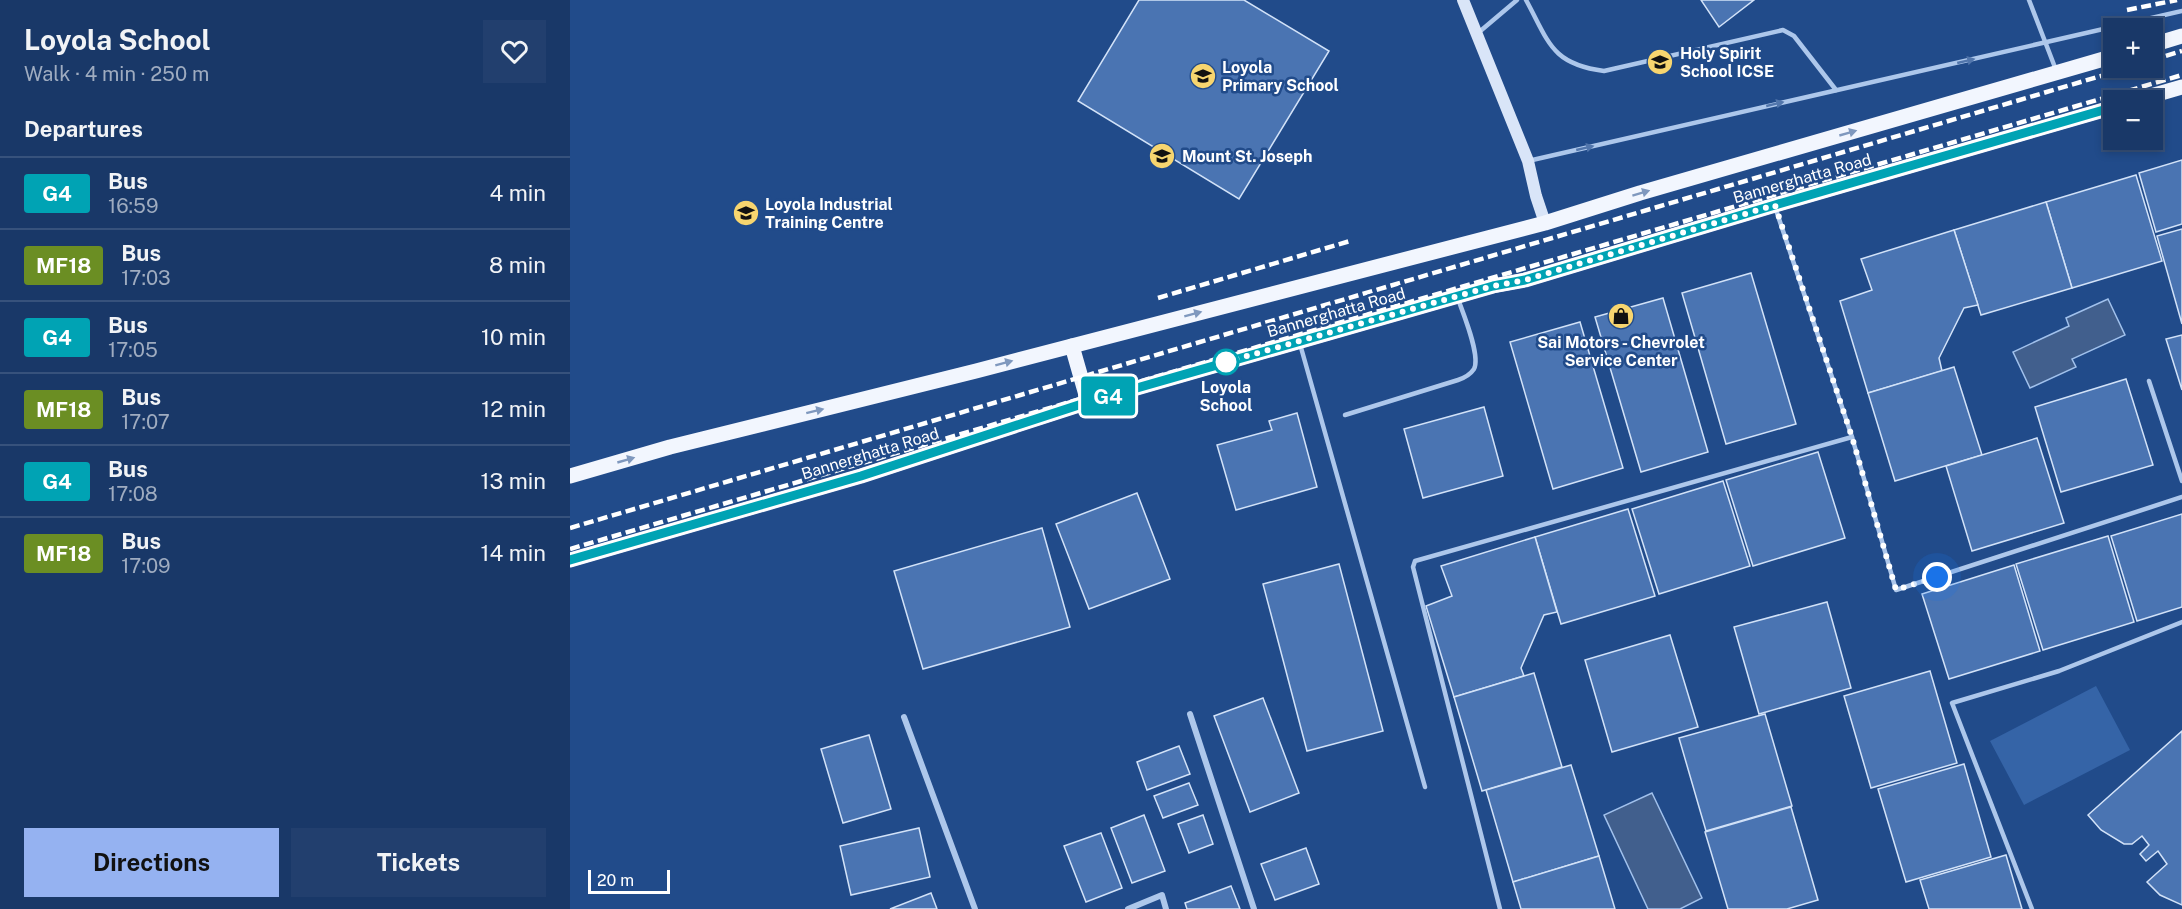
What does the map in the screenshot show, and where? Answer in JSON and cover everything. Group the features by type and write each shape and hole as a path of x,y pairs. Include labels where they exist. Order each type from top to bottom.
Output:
{"main road":[{"path":"1463,0 1528,161 1545,223"},
{"path":"2163,42 2182,36"},
{"name":"Bannerghatta Road","path":"570,476 670,447 1072,346 1545,223 1640,193 2103,59"},
{"path":"2163,92 2182,87"},
{"name":"Bannerghatta Road","path":"570,560 861,476 1088,402 1457,296 1525,280 2103,110"},
{"path":"1072,346 1088,402"}],"street":[{"path":"1190,714 1254,909"},
{"path":"904,717 975,909"},
{"path":"1128,909 1162,895 1166,909"}],"lane":[{"path":"1476,34 1517,0"},
{"path":"1526,0 1554,50 1566,61 1582,68 1604,71 1783,30 1794,36 1836,90"},
{"path":"2029,0 2057,72"},
{"path":"1528,161 2182,11"},
{"path":"1775,205 1852,437 1896,590 2182,497"},
{"path":"1345,415 1458,380 1473,370 1476,363 1474,352 1457,296"},
{"path":"1299,341 1425,787"},
{"path":"2149,381 2182,481"},
{"path":"1500,909 1413,567 1415,561 1852,437"},
{"path":"2032,909 1952,703 2059,671 2182,622"}],"shaded area":[{"path":"2108,299 2125,335 2072,359 2076,367 2030,388 2013,352 2069,326 2066,318"},
{"path":"2096,686 2130,750 2024,805 1990,741"},
{"path":"1652,793 1702,898 1680,909 1648,909 1604,815"}],"building":[{"name":"Loyola Primary School","path":"1139,0 1244,0 1329,51 1239,199 1078,101"},
{"path":"1701,0 1754,0 1719,27"},
{"path":"2182,160 2182,224 2156,232 2139,173"},
{"path":"2136,175 2162,261 2072,288 2046,202"},
{"path":"2046,202 2072,288 1981,315 1954,230"},
{"path":"2182,229 2182,324 2157,236"},
{"path":"1954,230 1978,305 1964,308 1939,358 1942,371 1868,393 1840,301 1872,290 1861,259"},
{"path":"1751,273 1796,424 1726,444 1682,293"},
{"path":"1663,298 1708,452 1641,472 1595,317"},
{"path":"1580,322 1623,468 1553,489 1510,342"},
{"path":"2182,335 2182,390 2166,339"},
{"path":"1954,367 1982,455 1895,481 1868,393"},
{"path":"2126,379 2153,465 2061,492 2035,407"},
{"path":"1484,407 1503,476 1423,498 1404,429"},
{"path":"1297,413 1317,487 1236,510 1217,445 1272,430 1269,421"},
{"path":"2037,438 2064,523 1972,551 1946,466"},
{"path":"1818,452 1845,538 1753,566 1726,480"},
{"path":"1723,481 1750,566 1659,594 1632,509"},
{"path":"1137,493 1170,579 1089,609 1056,524"},
{"path":"1628,509 1655,596 1561,624 1535,537"},
{"path":"2182,514 2182,607 2137,621 2111,536"},
{"path":"1042,528 1070,627 923,669 894,571"},
{"path":"2108,536 2134,622 2043,650 2016,564"},
{"path":"1535,537 1557,612 1544,615 1521,668 1524,676 1454,697 1426,606 1452,596 1441,566"},
{"path":"1339,564 1383,731 1307,751 1263,584"},
{"path":"2014,565 2040,651 1949,679 1922,594"},
{"path":"1827,602 1851,688 1759,714 1734,627"},
{"path":"1670,635 1698,727 1612,752 1585,660"},
{"path":"1930,671 1957,763 1871,788 1844,696"},
{"path":"1534,673 1562,767 1482,791 1454,697"},
{"path":"1263,698 1299,793 1250,812 1214,716"},
{"path":"1765,714 1792,806 1706,831 1679,738"},
{"path":"2182,731 2182,905 2160,895 2147,882 2167,864 2158,851 2146,861 2140,854 2149,845 2142,836 2132,844 2124,844 2101,830 2088,815"},
{"path":"869,735 891,809 843,823 821,749"},
{"path":"1179,746 1190,774 1147,790 1137,762"},
{"path":"1964,764 1991,857 1906,882 1878,789"},
{"path":"1571,765 1599,856 1513,882 1486,790"},
{"path":"1189,783 1198,805 1163,818 1154,796"},
{"path":"1791,807 1818,900 1787,909 1728,909 1705,832"},
{"path":"1144,815 1165,871 1132,883 1111,828"},
{"path":"1203,815 1213,844 1189,853 1178,824"},
{"path":"919,828 930,877 851,895 840,846"},
{"path":"1101,833 1122,888 1086,902 1064,846"},
{"path":"1306,848 1319,884 1275,900 1261,864"},
{"path":"2006,855 2022,909 1929,909 1920,880"},
{"path":"1599,856 1615,909 1521,909 1513,882"},
{"path":"1231,886 1240,909 1187,909 1185,903"},
{"path":"931,893 937,909 890,909"}],"railway":[{"path":"2127,10 2177,0"},
{"path":"2163,57 2182,51"},
{"path":"570,528 2103,75"},
{"path":"570,549 2182,75"},
{"path":"1158,298 1350,241"}],"bus line":[{"name":"G4","path":"570,560 861,476 1088,402 1493,286 1525,280 2103,110"}],"place":[{"name":"Holy Spirit School ICSE","path":"1660,62"},
{"name":"Loyola Primary School","path":"1203,76"},
{"name":"Mount St. Joseph","path":"1162,156"},
{"name":"Loyola Industrial Training Centre","path":"746,213"},
{"name":"Sai Motors - Chevrolet Service Center","path":"1621,316"},
{"name":"Loyola School","path":"1226,362"}],"route":[{"path":"1226,362 1493,286 1525,280 1775,205 1852,437 1896,590 1937,577"}]}
